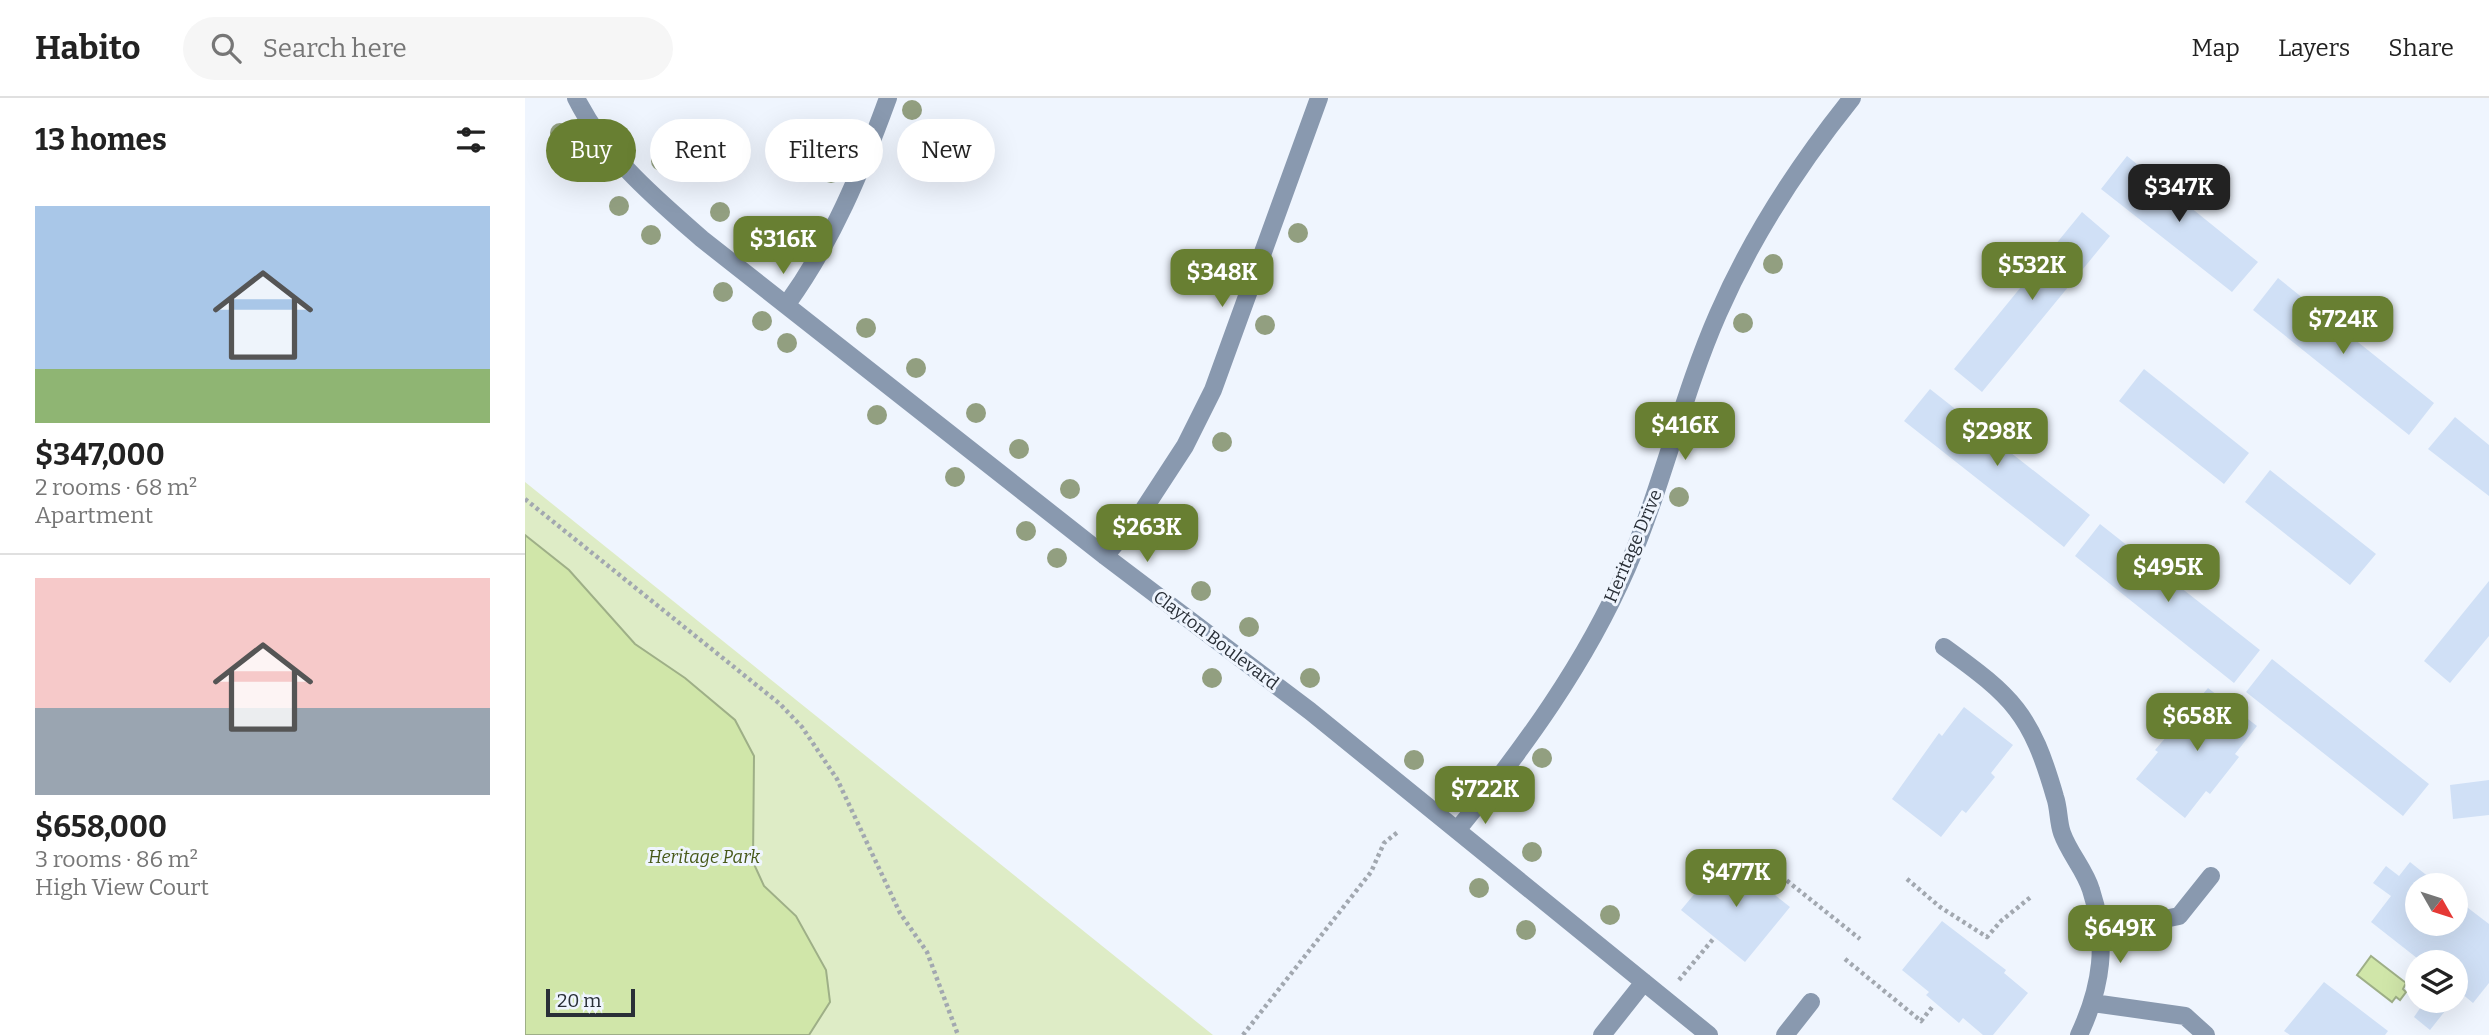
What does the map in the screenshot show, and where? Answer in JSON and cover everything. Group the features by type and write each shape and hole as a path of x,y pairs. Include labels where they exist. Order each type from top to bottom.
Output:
{"street":[{"name":"Clayton Boulevard","path":"576,98 615,156 641,186 702,239 1105,556 1310,711 1709,1035"},
{"path":"787,304 815,265 842,216 888,98"},
{"path":"1105,556 1142,512 1185,446 1213,390 1319,98"},
{"name":"Heritage Drive","path":"1458,829 1556,701 1594,634 1650,510 1696,370 1718,313 1778,201 1819,140 1852,98"},
{"path":"1944,647 1989,680 2014,703 2030,727 2056,800 2062,832 2091,889 2104,950 2093,1003 2079,1035"},
{"path":"2102,941 2155,921 2179,916 2211,876"},
{"path":"1602,1035 1644,982"},
{"path":"1785,1035 1811,1002"},
{"path":"2093,1003 2185,1016 2206,1035"}],"path":[{"path":"525,499 780,704 802,727 837,779 861,836 900,913 926,952 958,1035"},
{"path":"1243,1035 1371,872 1384,843 1399,831"},
{"path":"1765,873 1770,868 1860,939"},
{"path":"1907,879 1940,907 1987,937 2001,921 2032,896"},
{"path":"1663,998 1714,938"},
{"path":"1845,959 1921,1021 1933,1006"}],"green space":[{"name":"Heritage Park","path":"525,482 1213,1035 525,1035"}],"shaded area":[{"path":"525,535 569,570 635,644 685,678 735,720 754,756 753,862 764,886 796,916 826,970 830,1002 809,1035 525,1035"},
{"path":"2371,956 2405,982 2405,993 2400,1000 2396,997 2392,1002 2357,975"}],"building":[{"path":"2127,156 2258,262 2232,292 2101,189"},
{"path":"2082,212 2110,236 1982,392 1954,369"},
{"path":"2278,278 2434,403 2409,435 2253,310"},
{"path":"2144,369 2249,453 2224,484 2119,401"},
{"path":"1930,389 2090,515 2064,547 1904,421"},
{"path":"2455,417 2489,445 2489,496 2428,449"},
{"path":"2270,470 2376,554 2350,585 2245,502"},
{"path":"2100,524 2260,650 2234,683 2075,556"},
{"path":"2489,581 2489,636 2450,683 2424,661"},
{"path":"2272,659 2429,784 2403,816 2246,692"},
{"path":"2208,688 2257,726 2235,754 2239,757 2210,794 2206,791 2185,818 2136,779 2158,752 2155,750"},
{"path":"1964,707 2013,745 1991,773 1995,777 1966,813 1962,810 1941,837 1892,799 1939,733 1942,736"},
{"path":"2489,780 2489,815 2453,819 2450,785"},
{"path":"1726,856 1790,907 1745,962 1681,910"},
{"path":"2410,862 2424,873 2405,873 2405,936 2468,936 2468,908 2489,924 2489,983 2473,1003 2468,999 2468,950 2407,950 2371,922 2391,896 2373,883 2386,866 2399,876"},
{"path":"1942,921 2006,970 2004,973 2028,993 1993,1035 1983,1035 1963,1018 1959,1023 1926,995 1929,992 1902,970"},
{"path":"2324,982 2388,1031 2385,1035 2290,1035 2284,1031"},
{"path":"2417,1013 2443,1013 2430,1030 2414,1017"}]}
